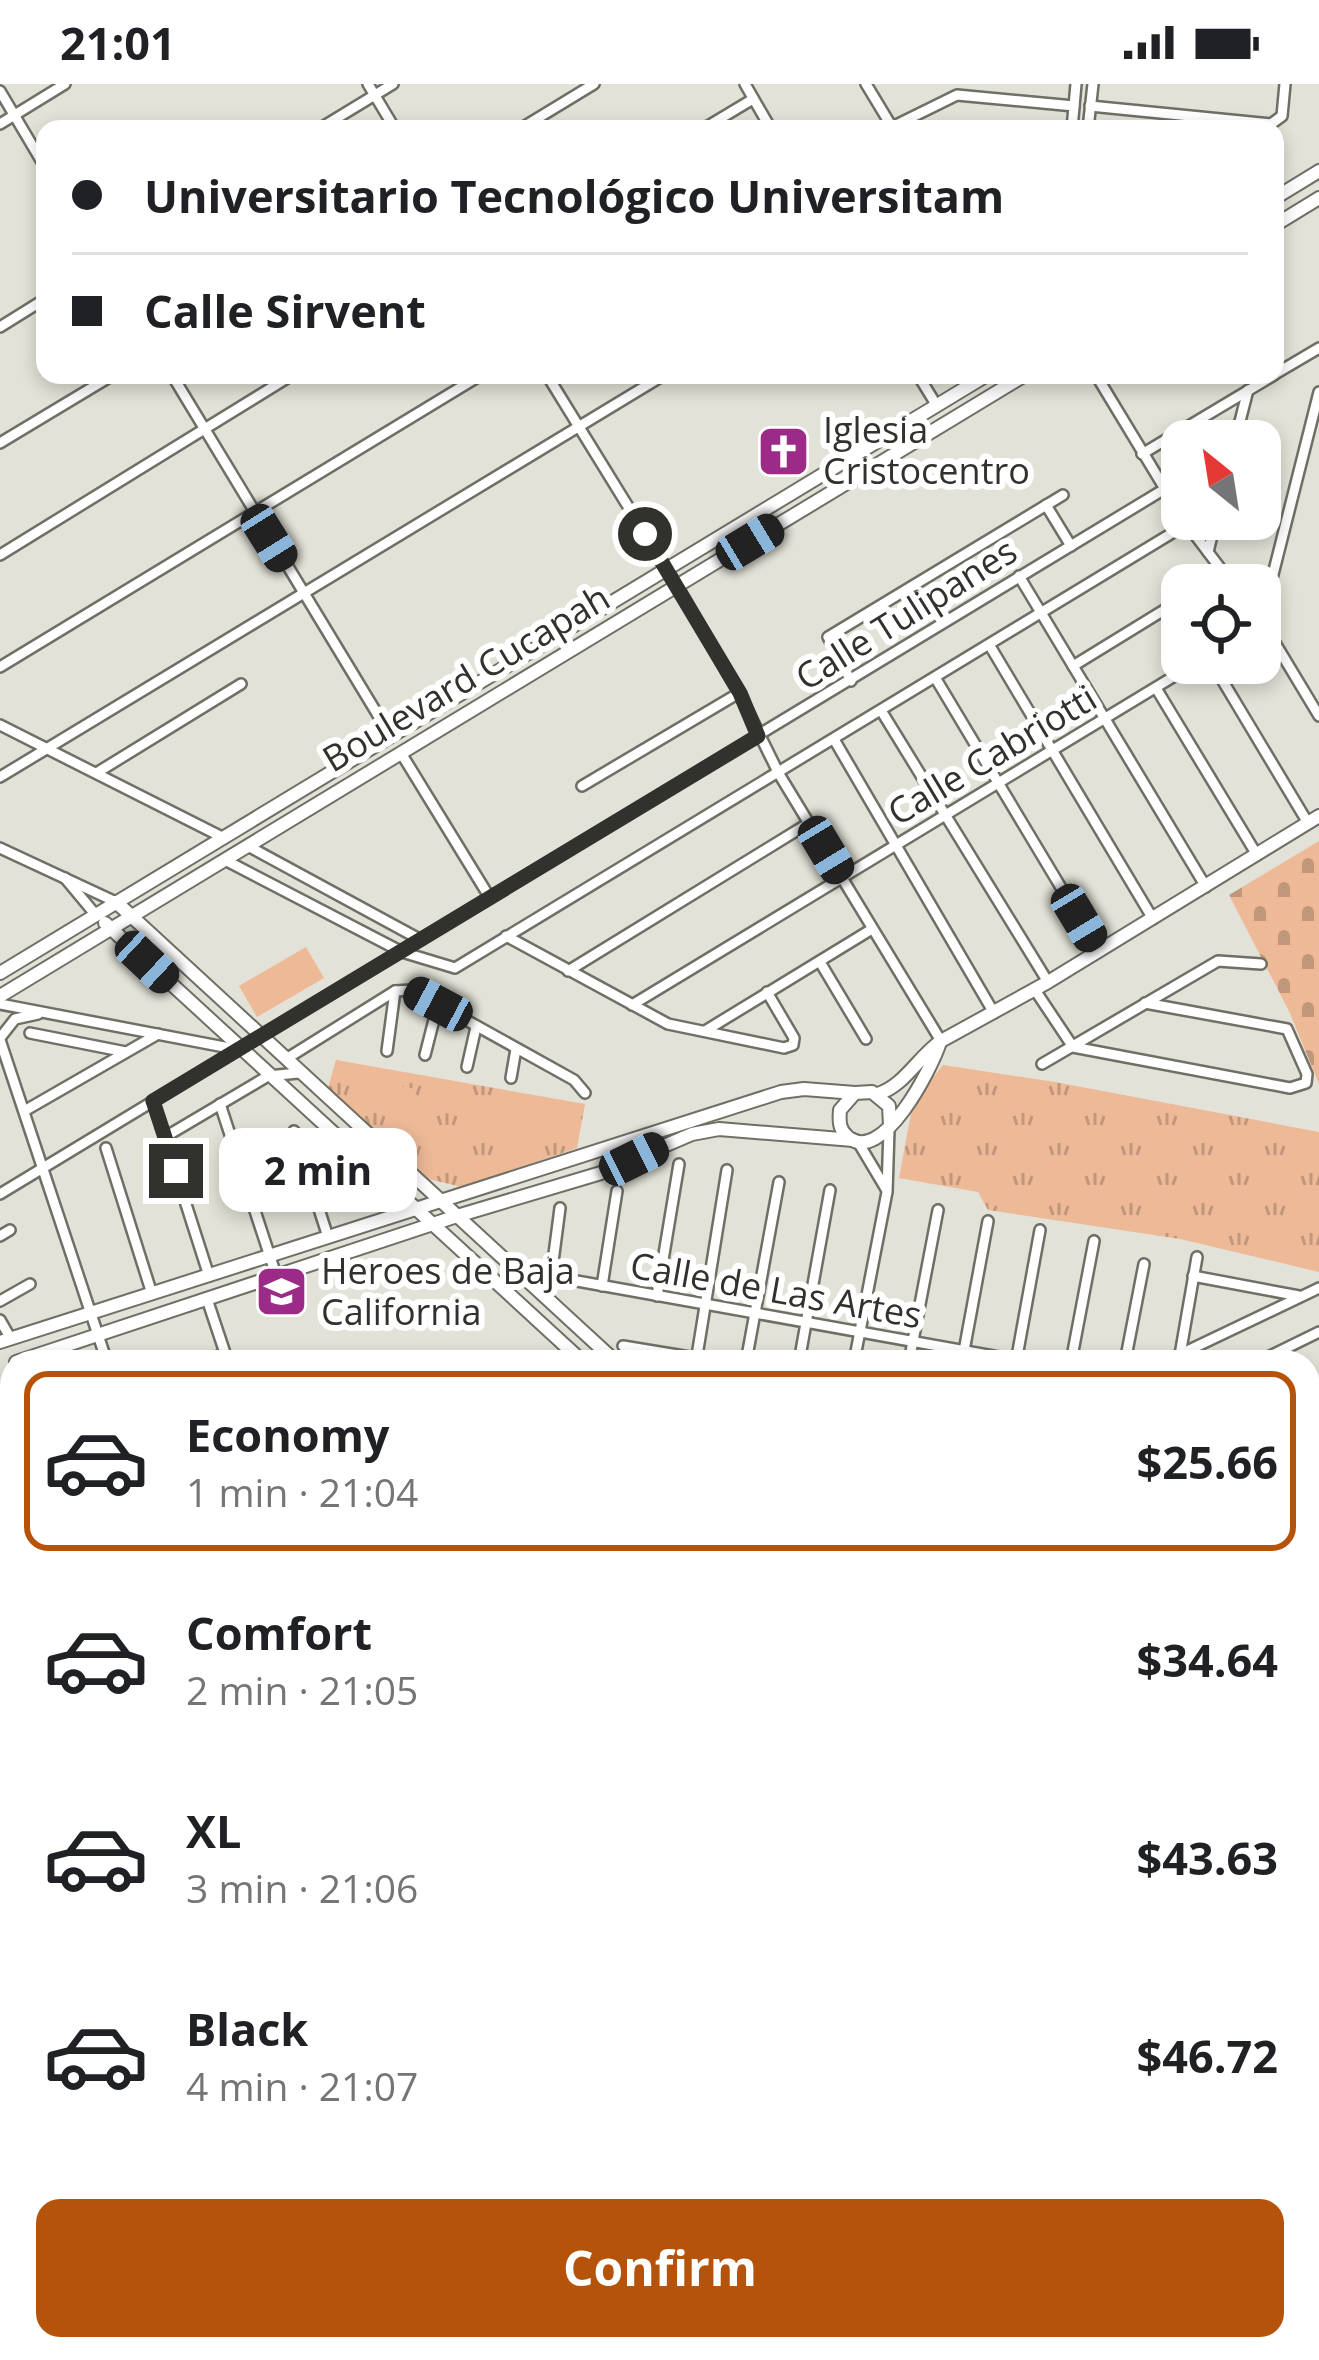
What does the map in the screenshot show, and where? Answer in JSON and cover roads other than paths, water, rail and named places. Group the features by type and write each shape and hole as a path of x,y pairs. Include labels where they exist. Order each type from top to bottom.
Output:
{"main road":[{"path":"1284,192 1319,171"},
{"path":"1284,219 1319,198"},
{"name":"Boulevard Cucapah","path":"0,973 972,384"},
{"name":"Boulevard Cucapah","path":"0,1000 110,928 1010,384"},
{"path":"5,1341 781,1093 804,1089 878,1094 894,1088 941,1041 1048,982 1314,820"},
{"path":"116,902 603,1350"},
{"path":"95,914 570,1350"},
{"path":"54,1350 457,1216 601,1174 680,1137 705,1131 874,1142 890,1127 934,1060 941,1041"},
{"path":"855,1093 842,1105 839,1116 841,1128 855,1141"},
{"path":"878,1094 889,1106 890,1127"}],"street":[{"path":"0,124 65,84"},
{"path":"368,84 390,120"},
{"path":"335,120 393,84"},
{"path":"535,120 594,84"},
{"path":"745,84 766,120"},
{"path":"866,84 886,120"},
{"path":"1073,120 1076,84"},
{"path":"1089,120 1093,84"},
{"path":"1276,120 1282,116 1285,84"},
{"path":"0,91 36,152"},
{"path":"907,120 957,95 1074,106"},
{"path":"718,120 754,99"},
{"path":"1090,106 1231,120"},
{"path":"0,327 36,304"},
{"path":"1284,369 1319,348"},
{"path":"0,443 98,384"},
{"path":"177,384 390,735"},
{"path":"0,555 277,384"},
{"path":"0,667 466,384"},
{"path":"552,384 667,569 740,693 779,774 941,1041"},
{"path":"0,777 649,384"},
{"path":"924,384 937,406"},
{"path":"1101,384 1161,487"},
{"path":"1142,454 1258,384"},
{"path":"1240,420 1248,390"},
{"path":"1276,564 1319,392"},
{"path":"1303,463 1319,467"},
{"name":"Calle Tulipanes","path":"0,1194 1161,491"},
{"path":"851,681 828,638 1063,495"},
{"path":"1046,506 1071,546"},
{"path":"225,860 402,952 455,968 990,646 1161,535"},
{"path":"1199,540 1217,564"},
{"path":"1208,552 1211,540"},
{"path":"1019,576 1206,887"},
{"path":"1073,666 1161,612"},
{"path":"990,646 1153,919"},
{"path":"1281,655 1319,716"},
{"path":"936,679 1100,951"},
{"path":"98,772 241,684"},
{"name":"Calle Cabriotti","path":"632,1005 1162,684"},
{"path":"1226,684 1314,820"},
{"path":"1156,688 1258,855"},
{"path":"582,786 740,693"},
{"path":"882,712 1048,982"},
{"path":"0,725 222,837"},
{"path":"835,741 994,1012"},
{"path":"401,753 490,898"},
{"path":"568,971 809,823"},
{"path":"248,846 421,940 425,957"},
{"path":"0,848 116,902"},
{"path":"61,874 95,914"},
{"path":"705,1031 872,929"},
{"path":"506,936 668,1024 784,1048 793,1045 794,1038 767,992"},
{"path":"1042,1064 1218,961 1262,964"},
{"path":"820,962 866,1039"},
{"path":"1034,990 1072,1047 1290,1088 1306,1083 1287,1029 1145,1003"},
{"path":"387,1051 395,991"},
{"path":"284,1060 395,991 412,991 574,1079 585,1093"},
{"path":"0,1000 40,1013 240,1050"},
{"path":"425,1055 438,1004"},
{"path":"40,1013 15,1018 0,1039 103,1350"},
{"path":"467,1067 476,1027"},
{"path":"30,1033 126,1052"},
{"path":"26,1110 158,1034"},
{"path":"511,1078 516,1049"},
{"path":"165,1137 268,1076 298,1073"},
{"path":"153,1101 209,1276"},
{"path":"220,1104 276,1276"},
{"path":"856,1350 887,1192 890,1127"},
{"path":"294,1131 328,1238"},
{"path":"855,1141 887,1192"},
{"path":"106,1148 152,1294"},
{"path":"657,1295 679,1164"},
{"path":"698,1350 727,1170"},
{"path":"748,1350 779,1181"},
{"path":"801,1350 830,1190"},
{"path":"602,1286 617,1191"},
{"path":"551,1277 560,1208"},
{"path":"911,1350 938,1210"},
{"path":"964,1350 988,1221"},
{"path":"1022,1350 1040,1230"},
{"path":"1073,1350 1094,1241"},
{"path":"1181,1350 1197,1257"},
{"path":"1127,1350 1144,1264"},
{"name":"Calle de Las Artes","path":"516,1270 958,1350"},
{"path":"1193,1276 1299,1296"},
{"path":"0,1301 29,1284"},
{"path":"1190,1350 1319,1288"},
{"path":"207,1299 224,1350"},
{"path":"0,1320 5,1341"},
{"path":"1285,1350 1319,1332"},
{"path":"622,1346 643,1350"}],"place":[{"name":"Iglesia Cristocentro","path":"784,451"},
{"name":"Heroes de Baja California","path":"282,1292"}]}
